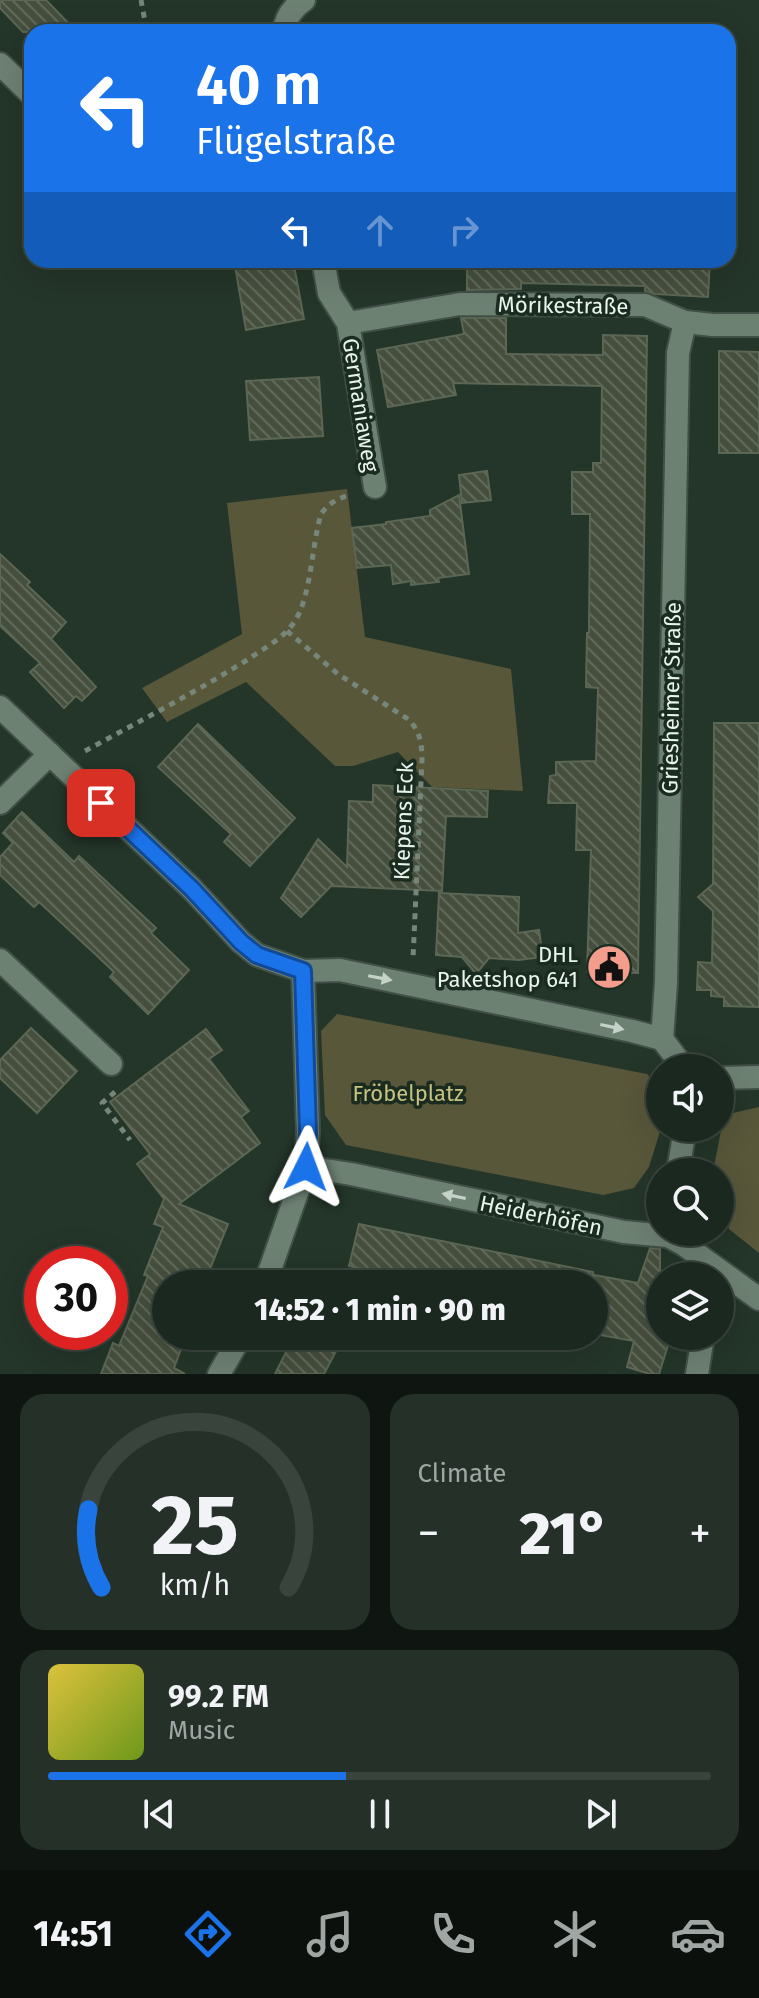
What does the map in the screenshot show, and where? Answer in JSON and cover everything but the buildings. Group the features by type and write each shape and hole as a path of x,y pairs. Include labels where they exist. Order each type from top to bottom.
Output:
{"street":[{"path":"286,24 294,8 304,0"},
{"path":"0,64 24,87"},
{"name":"Germaniaweg","path":"324,268 329,293 348,323 375,487"},
{"name":"Germaniaweg","path":"348,323 460,304"},
{"name":"Mörikestraße","path":"460,304 645,305 685,322 759,325"},
{"name":"Griesheimer Straße","path":"662,1039 666,983 678,353 685,322"},
{"path":"0,707 257,955 303,971 340,970 662,1039 673,1054"},
{"path":"0,803 55,760"},
{"path":"0,960 111,1064"},
{"path":"270,1270 306,1167 308,1132 303,971"},
{"path":"734,1078 759,1077"},
{"name":"Heiderhöfen","path":"306,1167 624,1232 646,1233"},
{"name":"Heiderhöfen","path":"685,1246 705,1262"},
{"name":"Heiderhöfen","path":"734,1283 759,1299"},
{"path":"219,1374 233,1350"},
{"path":"697,1374 701,1350"}],"path":[{"path":"141,0 146,24"},
{"path":"55,760 191,694 287,631 295,622 302,603 321,514 335,501 375,487"},
{"name":"Kiepens Eck","path":"287,631 338,674 408,719 420,735 422,760 412,984"},
{"path":"111,1064 121,1086 102,1103 130,1140"}],"green space":[{"path":"347,489 365,637 511,669 523,791 432,787 398,752 353,766 335,766 246,682 167,722 142,688 242,634 227,503"},
{"name":"Fröbelplatz","path":"337,1014 646,1074 646,1142 657,1142 652,1158 646,1158 646,1171 634,1188 603,1195 346,1145 325,1115 321,1031"},
{"path":"759,1107 759,1253 734,1233 734,1158 716,1158 719,1142 734,1142 734,1113"}],"place":[{"name":"DHL Paketshop 641","path":"609,967"}],"route":[{"path":"101,803 192,889 241,942 257,955 303,971 308,1132 306,1167"}]}
